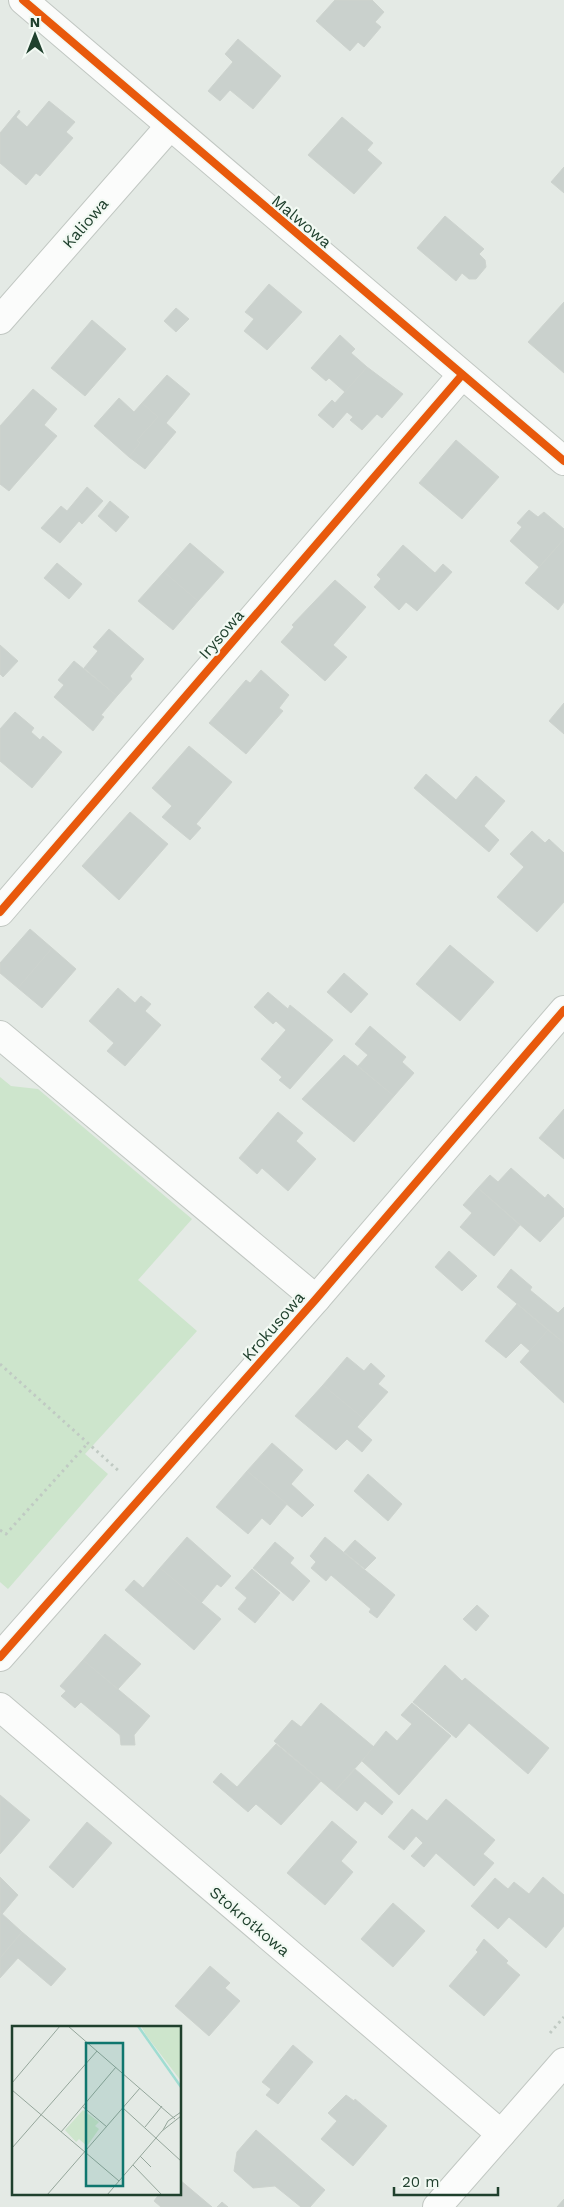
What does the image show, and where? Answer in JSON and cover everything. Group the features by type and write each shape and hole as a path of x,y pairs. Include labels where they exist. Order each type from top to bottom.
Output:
{"street":[{"name":"Malwowa","path":"23,0 564,461"},
{"name":"Kaliowa","path":"0,320 170,126"},
{"name":"Irysowa","path":"0,912 462,375"},
{"name":"Krokusowa","path":"0,1657 316,1299 564,1010"},
{"path":"0,1035 316,1299"},
{"name":"Stokrotkowa","path":"0,1707 501,2134"},
{"path":"437,2207 564,2062"}],"path":[{"path":"0,1364 144,1494"},
{"path":"0,1530 6,1534 88,1443"}],"green space":[{"path":"0,1077 11,1086 38,1089 192,1219 138,1280 197,1331 85,1454 108,1474 8,1589 0,1582"}],"building":[{"path":"335,0 372,0 384,12 375,22 381,27 364,47 358,42 350,51 316,21"},
{"path":"238,39 281,76 253,109 230,90 220,101 208,91 233,62 225,54"},
{"path":"49,101 75,122 66,132 73,138 40,176 36,173 26,185 0,163 0,133 19,110 20,112 16,117 27,127"},
{"path":"342,117 373,143 367,150 382,163 354,194 308,155"},
{"path":"564,167 564,193 551,182"},
{"path":"445,216 484,249 479,254 485,260 486,267 476,279 469,279 462,273 456,281 417,248"},
{"path":"269,284 302,312 267,350 244,331 254,319 245,312"},
{"path":"564,302 564,373 528,342"},
{"path":"176,308 189,319 176,332 164,321"},
{"path":"92,320 126,349 85,396 51,368"},
{"path":"340,335 355,349 351,353 367,367 345,392 329,378 326,381 311,368"},
{"path":"367,367 403,394 382,418 377,414 362,430 350,420 353,417 347,412 333,428 318,415 332,400 335,403"},
{"path":"167,375 190,394 166,423 176,432 145,469 129,457 140,443 137,440 158,417 142,403"},
{"path":"33,389 57,409 44,425 57,436 9,491 0,484 0,426"},
{"path":"119,398 134,412 142,403 158,417 137,440 140,443 129,457 94,426"},
{"path":"456,440 499,477 462,519 419,483"},
{"path":"87,487 103,501 82,524 79,521 60,543 41,528 61,506 67,511"},
{"path":"110,501 129,517 116,532 98,516"},
{"path":"529,510 538,517 544,512 564,529 564,539 539,567 510,541 522,527 517,523"},
{"path":"564,539 564,602 558,610 525,583"},
{"path":"190,543 224,572 198,601 164,572"},
{"path":"403,545 435,573 443,564 452,572 417,611 406,602 399,610 374,587 381,579 377,575"},
{"path":"57,563 82,584 69,599 44,578"},
{"path":"164,572 198,601 173,630 138,601"},
{"path":"335,580 366,607 333,645 347,657 325,681 281,642 294,627 292,625"},
{"path":"109,629 144,659 130,676 132,679 117,696 84,668 98,651 93,647"},
{"path":"0,645 18,661 3,677 0,674"},
{"path":"74,661 117,696 101,715 104,717 93,731 54,697 64,685 58,680"},
{"path":"261,670 289,695 279,708 283,711 246,754 209,723 246,680 250,683"},
{"path":"564,703 564,734 549,721"},
{"path":"15,712 34,728 31,732 40,740 43,736 62,752 32,788 0,761 0,729"},
{"path":"189,746 232,782 196,824 201,828 190,840 162,817 172,806 152,788"},
{"path":"426,774 456,800 476,776 505,801 484,826 499,840 489,852 414,788"},
{"path":"130,812 168,844 119,900 82,866"},
{"path":"532,831 545,843 549,839 564,853 564,902 537,932 497,897 524,867 510,854"},
{"path":"30,929 52,948 18,988 0,973 0,963"},
{"path":"450,945 494,982 460,1021 416,984"},
{"path":"52,948 76,969 42,1008 18,988"},
{"path":"344,973 368,994 351,1013 327,992"},
{"path":"118,988 135,1003 141,996 151,1004 145,1011 161,1025 125,1066 107,1051 114,1043 89,1021"},
{"path":"268,992 288,1009 290,1005 333,1040 290,1089 279,1080 282,1077 261,1059 286,1030 276,1021 273,1024 254,1007"},
{"path":"370,1026 406,1057 402,1062 414,1073 394,1096 358,1066 368,1055 355,1044"},
{"path":"344,1055 394,1096 354,1142 302,1099"},
{"path":"564,1109 564,1159 539,1138"},
{"path":"278,1112 303,1133 296,1141 316,1159 288,1191 262,1168 257,1174 239,1158"},
{"path":"511,1168 545,1198 548,1194 564,1209 564,1216 540,1242 478,1188 490,1175 498,1182"},
{"path":"478,1188 520,1225 494,1256 460,1227 472,1213 463,1205"},
{"path":"449,1251 477,1276 462,1291 435,1267"},
{"path":"511,1269 532,1287 530,1290 558,1313 564,1307 564,1343 497,1287"},
{"path":"517,1304 548,1330 530,1351 521,1343 506,1358 485,1341"},
{"path":"548,1330 564,1343 564,1403 520,1362"},
{"path":"347,1357 364,1371 371,1363 385,1376 378,1384 388,1392 364,1419 323,1385"},
{"path":"323,1385 364,1419 357,1427 372,1440 362,1452 347,1439 336,1450 295,1416"},
{"path":"272,1443 303,1470 291,1484 314,1505 302,1517 247,1471"},
{"path":"247,1471 287,1504 270,1525 262,1518 248,1534 216,1507"},
{"path":"368,1474 402,1504 388,1521 354,1491"},
{"path":"187,1537 231,1576 221,1587 217,1584 201,1603 160,1568"},
{"path":"325,1537 395,1595 377,1618 369,1612 371,1609 331,1575 326,1581 311,1568 316,1562 310,1556"},
{"path":"355,1540 376,1558 365,1569 344,1552"},
{"path":"275,1542 294,1558 290,1563 310,1581 293,1601 253,1568"},
{"path":"160,1568 221,1619 194,1650 125,1590 134,1580 143,1588"},
{"path":"252,1569 280,1593 255,1623 238,1609 247,1598 235,1588"},
{"path":"477,1605 489,1616 476,1631 463,1619"},
{"path":"105,1634 141,1664 118,1689 83,1660"},
{"path":"83,1660 150,1716 134,1735 135,1745 121,1745 120,1735 81,1702 75,1708 61,1696 66,1691 60,1686"},
{"path":"445,1665 462,1681 465,1678 549,1748 528,1774 469,1723 456,1738 413,1702"},
{"path":"321,1703 374,1747 334,1792 274,1741 292,1720 301,1727"},
{"path":"412,1703 451,1736 399,1795 362,1761 386,1731 397,1741 412,1724 401,1715"},
{"path":"276,1744 321,1781 281,1825 256,1804 248,1812 213,1782 221,1773 237,1787"},
{"path":"355,1769 393,1802 382,1815 365,1801 357,1811 334,1792"},
{"path":"0,1795 30,1820 0,1854"},
{"path":"446,1799 495,1840 483,1854 494,1863 474,1886 436,1853 424,1867 411,1856 423,1843 416,1836 404,1850 388,1837 412,1809 427,1821"},
{"path":"332,1821 357,1842 341,1861 353,1872 325,1905 287,1873"},
{"path":"87,1822 112,1843 73,1888 49,1867"},
{"path":"0,1877 18,1895 2,1914 0,1912"},
{"path":"543,1877 564,1895 564,1926 546,1948 509,1917 498,1929 471,1906 495,1878 508,1889 514,1882 529,1894"},
{"path":"393,1903 425,1931 393,1967 361,1939"},
{"path":"0,1912 22,1932 0,1958"},
{"path":"22,1932 66,1969 51,1986 18,1958 0,1978 0,1958"},
{"path":"484,1939 520,1975 484,2016 449,1986 478,1952 476,1950"},
{"path":"210,1966 230,1983 225,1988 240,2001 209,2036 175,2006"},
{"path":"293,2045 313,2062 278,2104 266,2095 271,2089 262,2082"},
{"path":"346,2095 354,2101 355,2099 387,2126 353,2166 321,2139 337,2121 328,2113"},
{"path":"256,2130 325,2190 310,2207 301,2207 275,2186 253,2188 234,2171 237,2152"},
{"path":"181,2181 212,2207 161,2207 154,2201 159,2194 181,2194"},
{"path":"564,2199 564,2207 557,2207"},
{"path":"222,2202 228,2207 217,2207"}],"cycle path":[{"path":"23,0 564,461"},
{"path":"0,912 462,375"},
{"path":"0,1657 316,1299 564,1010"}]}
